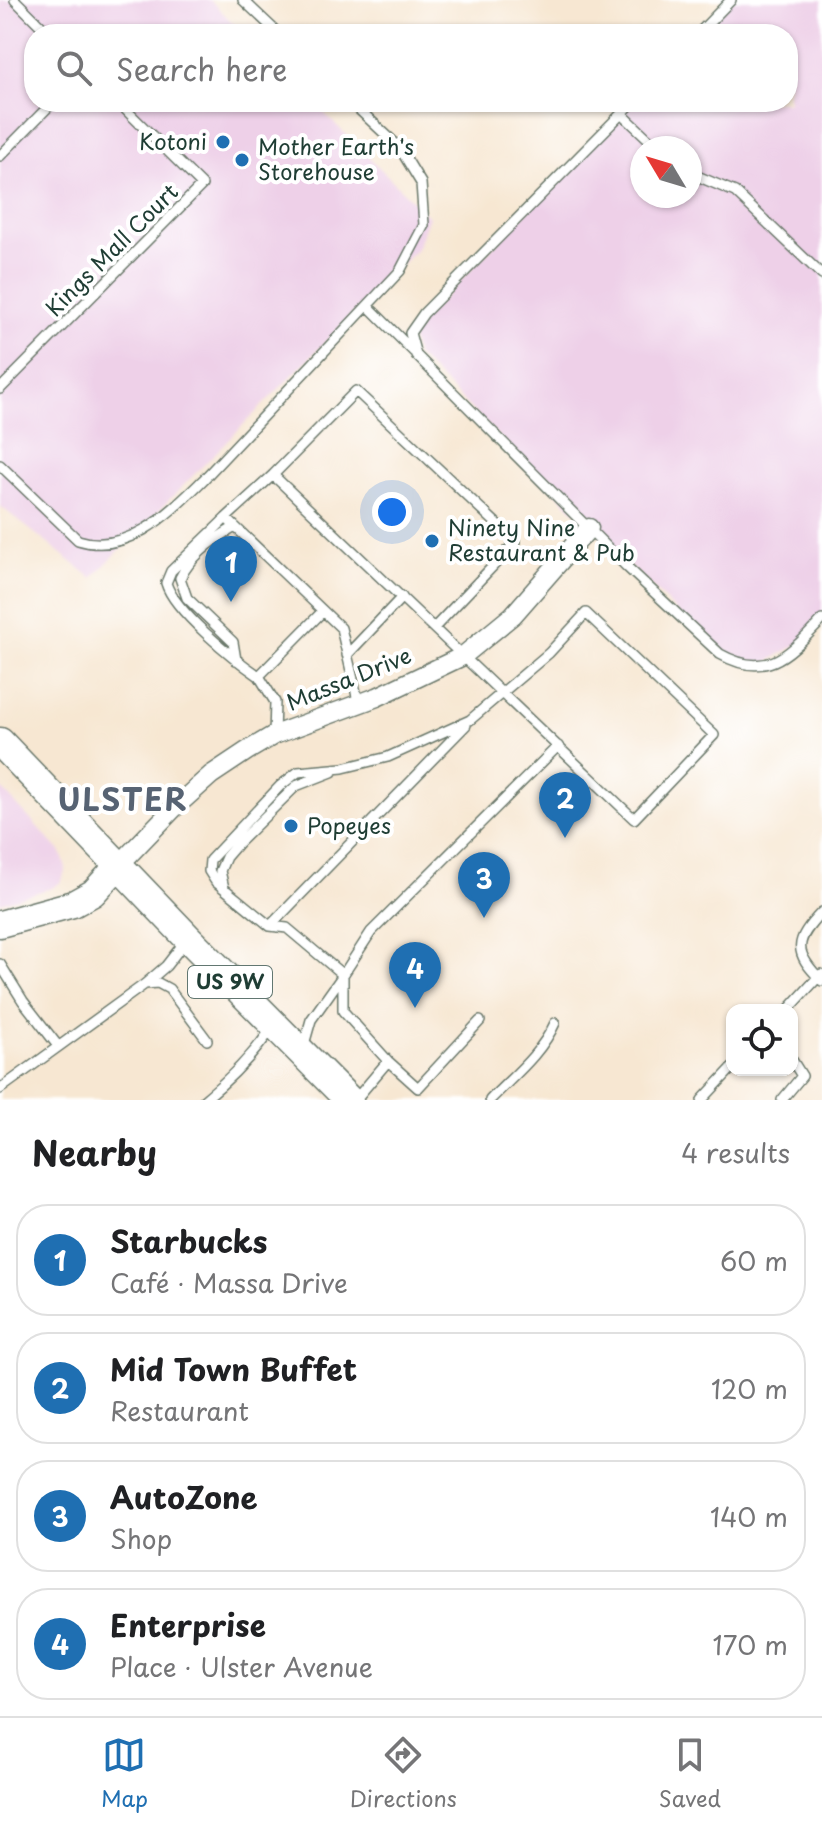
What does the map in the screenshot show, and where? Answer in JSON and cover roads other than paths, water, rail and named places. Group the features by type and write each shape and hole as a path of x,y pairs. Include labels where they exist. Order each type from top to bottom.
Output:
{"main road":[{"name":"US 9W","path":"0,742 349,1100"}],"street":[{"name":"Massa Drive","path":"119,865 211,775 274,735 359,705 463,656 513,615 589,528"},
{"path":"0,924 73,904 93,893 119,865"}],"lane":[{"path":"15,0 39,24"},
{"path":"243,0 268,24"},
{"path":"708,24 731,0"},
{"path":"0,156 43,112"},
{"name":"Kings Mall Court","path":"0,389 202,185 128,112"},
{"path":"0,465 78,540 94,545 115,543 136,535 169,512 203,480 400,271 424,225 421,183 399,147 362,112"},
{"path":"416,355 410,333 424,313 622,114 645,136"},
{"path":"702,178 735,192 822,275"},
{"path":"368,306 589,528 720,654 738,664 759,667 777,660 801,642 822,620"},
{"path":"274,735 275,702 259,676 236,660 173,599 166,583 171,571 356,391 516,542 434,628"},
{"path":"270,926 470,720 499,692 549,653 586,613 714,735 634,819 499,692 273,475"},
{"path":"226,518 341,628 359,705"},
{"path":"235,527 210,543 180,578 187,598 233,642 236,660"},
{"path":"347,655 402,597"},
{"path":"259,676 323,611"},
{"path":"470,720 388,757 343,768 298,772 280,786 210,860 209,871 216,882 270,926 287,928 343,975 343,1011 388,1061 418,1088 480,1021"},
{"path":"302,1054 311,1020 371,932 558,746"},
{"path":"794,1004 821,977 804,963 801,938 822,912"},
{"path":"0,1089 145,984 166,966 188,938"},
{"path":"0,964 23,1001 58,1046"},
{"path":"145,984 158,983 169,989 207,1040"},
{"path":"490,1100 541,1048 555,1023"},
{"path":"204,1100 238,1073 273,1025"},
{"path":"355,1100 388,1061"},
{"path":"782,1100 802,1076 798,1070"},
{"path":"702,1100 726,1074"}],"place":[{"name":"Kotoni","path":"223,142"},
{"name":"Mother Earth's Storehouse","path":"242,160"},
{"name":"Ninety Nine Restaurant & Pub","path":"432,541"},
{"name":"Starbucks","path":"231,602"},
{"name":"Popeyes","path":"291,826"},
{"name":"Mid Town Buffet","path":"565,838"},
{"name":"AutoZone","path":"484,918"},
{"name":"Enterprise","path":"415,1008"}],"district":[{"name":"ULSTER","path":"123,801"}]}
